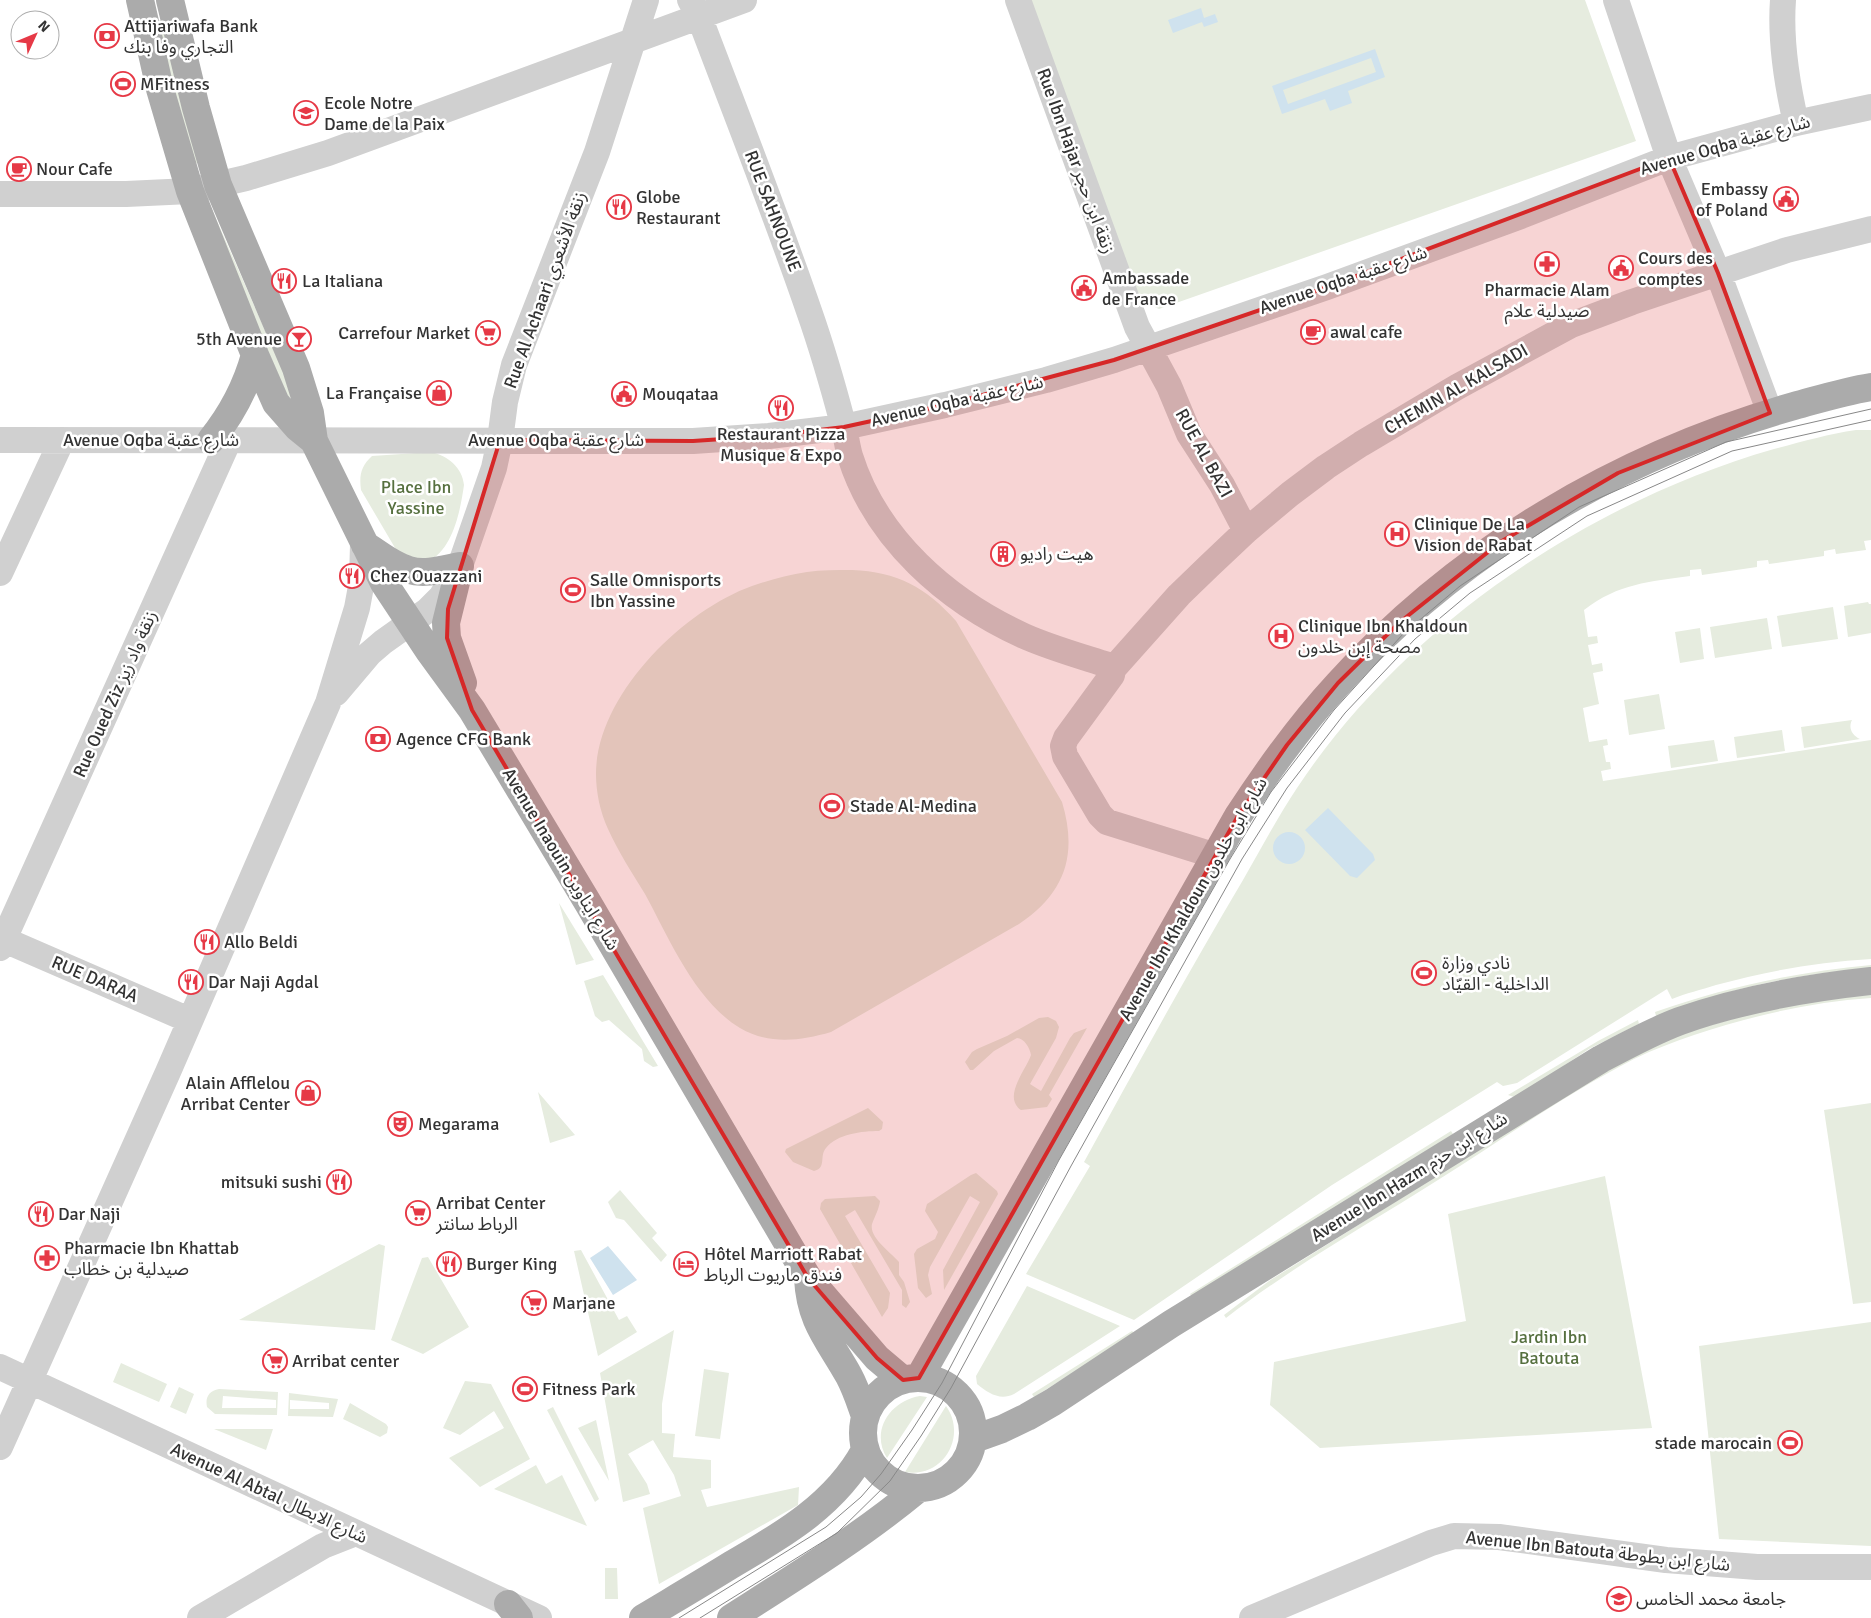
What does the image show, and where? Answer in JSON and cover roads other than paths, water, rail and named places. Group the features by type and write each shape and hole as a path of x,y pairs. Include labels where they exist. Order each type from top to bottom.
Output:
{"main road":[{"path":"140,0 160,89 190,191 276,403 298,428 314,441"},
{"path":"170,0 196,108 218,185 296,368 310,413 314,441"},
{"path":"220,440 246,383 255,355"},
{"name":"Avenue Ibn Khaldoun شارع ابن خلدون","path":"911,1379 1238,816 1287,745 1327,696 1400,622 1467,566 1514,533 1618,473 1680,446 1770,413 1871,387"},
{"name":"Avenue Inaouin شارع ايناوين","path":"314,441 363,544 384,583 410,624 472,710 588,903 808,1278 877,1358 911,1379"},
{"path":"363,544 395,564 409,570 438,571 460,566 448,609 446,623 447,638 472,710"},
{"name":"Avenue Ibn Hazm شارع ابن حزم","path":"974,1439 1011,1425 1053,1402 1171,1324 1601,1059 1634,1041 1679,1022 1763,997 1830,986 1871,982"},
{"name":"Avenue Inaouin شارع ايناوين","path":"808,1278 811,1307 816,1321 850,1378 866,1416"},
{"path":"911,1379 942,1383 960,1396 967,1405 974,1427 974,1439 967,1461 960,1470 941,1484 918,1489 908,1488 890,1481 874,1467 865,1450 863,1427 866,1416 878,1395 886,1388 911,1379"},
{"path":"643,1618 798,1524 836,1490 855,1467 865,1450"},
{"path":"731,1618 840,1547 882,1518 918,1489"}],"street":[{"name":"Rue Al Achaari زنقة الأشعري","path":"328,703 369,654 382,642 428,610 441,597 460,566 494,468 505,402 514,365 597,152 646,0"},
{"path":"2,200 190,191 274,171 328,153 632,41 695,8 744,0"},
{"name":"Rue Ibn Hajar زنقة ابن حجر","path":"1018,0 1110,257 1137,327 1148,348"},
{"path":"1616,0 1669,158 1718,273 1770,413"},
{"path":"1782,0 1789,93 1796,123"},
{"name":"RUE SAHNOUNE","path":"695,8 798,278 818,335 844,427 850,456 867,496 888,529 916,562 949,592 1004,626 1062,652 1108,665 1113,669"},
{"name":"Avenue Oqba شارع عقبة","path":"0,440 693,441 769,436 844,427 1046,380 1148,348 1380,268 1521,216 1669,158 1796,123 1871,107"},
{"name":"CHEMIN AL KALSADI","path":"1216,856 1107,822 1100,815 1065,756 1063,746 1066,738 1112,675 1113,669 1180,595 1246,531 1290,494 1361,444 1544,338 1632,302 1787,250 1871,229"},
{"name":"RUE AL BAZI","path":"1148,348 1168,386 1189,434 1222,485 1246,531"},
{"path":"0,573 62,440"},
{"name":"Rue Oued Ziz زنقة واد زيز","path":"1,942 220,440"},
{"path":"0,1447 164,1081 328,703 357,608 362,581 363,544"},
{"name":"RUE DARAA","path":"1,942 189,1020"},
{"name":"Avenue Al Abtal شارع الابطال","path":"0,1367 356,1533 513,1611 539,1618"},
{"path":"200,1618 323,1546 356,1533"},
{"name":"Avenue Ibn Batouta شارع ابن بطوطة","path":"1252,1618 1431,1543 1454,1536 1499,1537 1666,1560 1756,1567 1871,1567"}],"water":[{"path":"1201,8 1204,18 1215,14 1218,22 1204,27 1202,22 1173,33 1168,20"},
{"path":"1375,49 1385,77 1348,91 1352,103 1330,111 1325,99 1282,114 1272,86","holes":["1371,58 1376,72 1288,104 1283,90"]},
{"path":"1328,808 1373,854 1375,860 1357,878 1350,876 1305,830"},
{"path":"1289,832 1295,833 1300,837 1304,842 1304,854 1300,859 1295,863 1289,864 1283,863 1278,859 1274,854 1273,848 1274,842 1278,837 1283,833"},
{"path":"608,1246 637,1280 613,1295 590,1258"}],"tram line":[{"path":"679,1618 826,1527 861,1497 881,1474 942,1383 1059,1160 1230,859 1271,792 1334,710 1403,634 1460,586 1579,507 1726,442 1871,409"},
{"path":"700,1618 837,1533 890,1481 951,1388 1071,1166 1242,859 1287,788 1345,713 1415,639 1470,593 1587,516 1732,451 1871,420"}],"place":[{"name":"Attijariwafa Bank التجاري وفا بنك","path":"107,36"},
{"name":"MFitness","path":"123,84"},
{"name":"Ecole Notre Dame de la Paix","path":"306,113"},
{"name":"Nour Cafe","path":"19,169"},
{"name":"Embassy of Poland","path":"1786,199"},
{"name":"Globe Restaurant","path":"619,207"},
{"name":"Pharmacie Alam صيدلية علام","path":"1547,264"},
{"name":"Cours des comptes","path":"1621,268"},
{"name":"La Italiana","path":"284,281"},
{"name":"Ambassade de France","path":"1084,288"},
{"name":"awal cafe","path":"1313,332"},
{"name":"Carrefour Market","path":"488,333"},
{"name":"5th Avenue","path":"299,339"},
{"name":"La Française","path":"439,393"},
{"name":"Mouqataa","path":"624,394"},
{"name":"Restaurant Pizza Musique & Expo","path":"781,408"},
{"name":"Clinique De La Vision de Rabat","path":"1397,534"},
{"name":"هيت راديو","path":"1003,554"},
{"name":"Chez Ouazzani","path":"352,576"},
{"name":"Salle Omnisports Ibn Yassine","path":"573,590"},
{"name":"Clinique Ibn Khaldoun مصحة إبن خلدون","path":"1281,636"},
{"name":"Agence CFG Bank","path":"378,739"},
{"name":"Stade Al-Medina","path":"832,806"},
{"name":"Allo Beldi","path":"207,942"},
{"name":"نادي وزارة الداخلية - القيّاد","path":"1424,973"},
{"name":"Dar Naji Agdal","path":"191,982"},
{"name":"Alain Afflelou Arribat Center","path":"308,1093"},
{"name":"Megarama","path":"400,1124"},
{"name":"mitsuki sushi","path":"339,1182"},
{"name":"Arribat Center الرباط سانتر","path":"418,1213"},
{"name":"Dar Naji","path":"41,1214"},
{"name":"Pharmacie Ibn Khattab صيدلية بن خطاب","path":"47,1258"},
{"name":"Burger King","path":"449,1264"},
{"name":"Hôtel Marriott Rabat فندق ماريوت الرباط","path":"686,1264"},
{"name":"Marjane","path":"534,1303"},
{"name":"Arribat center","path":"275,1361"},
{"name":"Fitness Park","path":"525,1389"},
{"name":"stade marocain","path":"1790,1443"},
{"name":"جامعة محمد الخامس","path":"1619,1599"}],"park label":[{"name":"Place Ibn Yassine","path":"416,497"},
{"name":"Jardin Ibn Batouta","path":"1549,1347"}]}
